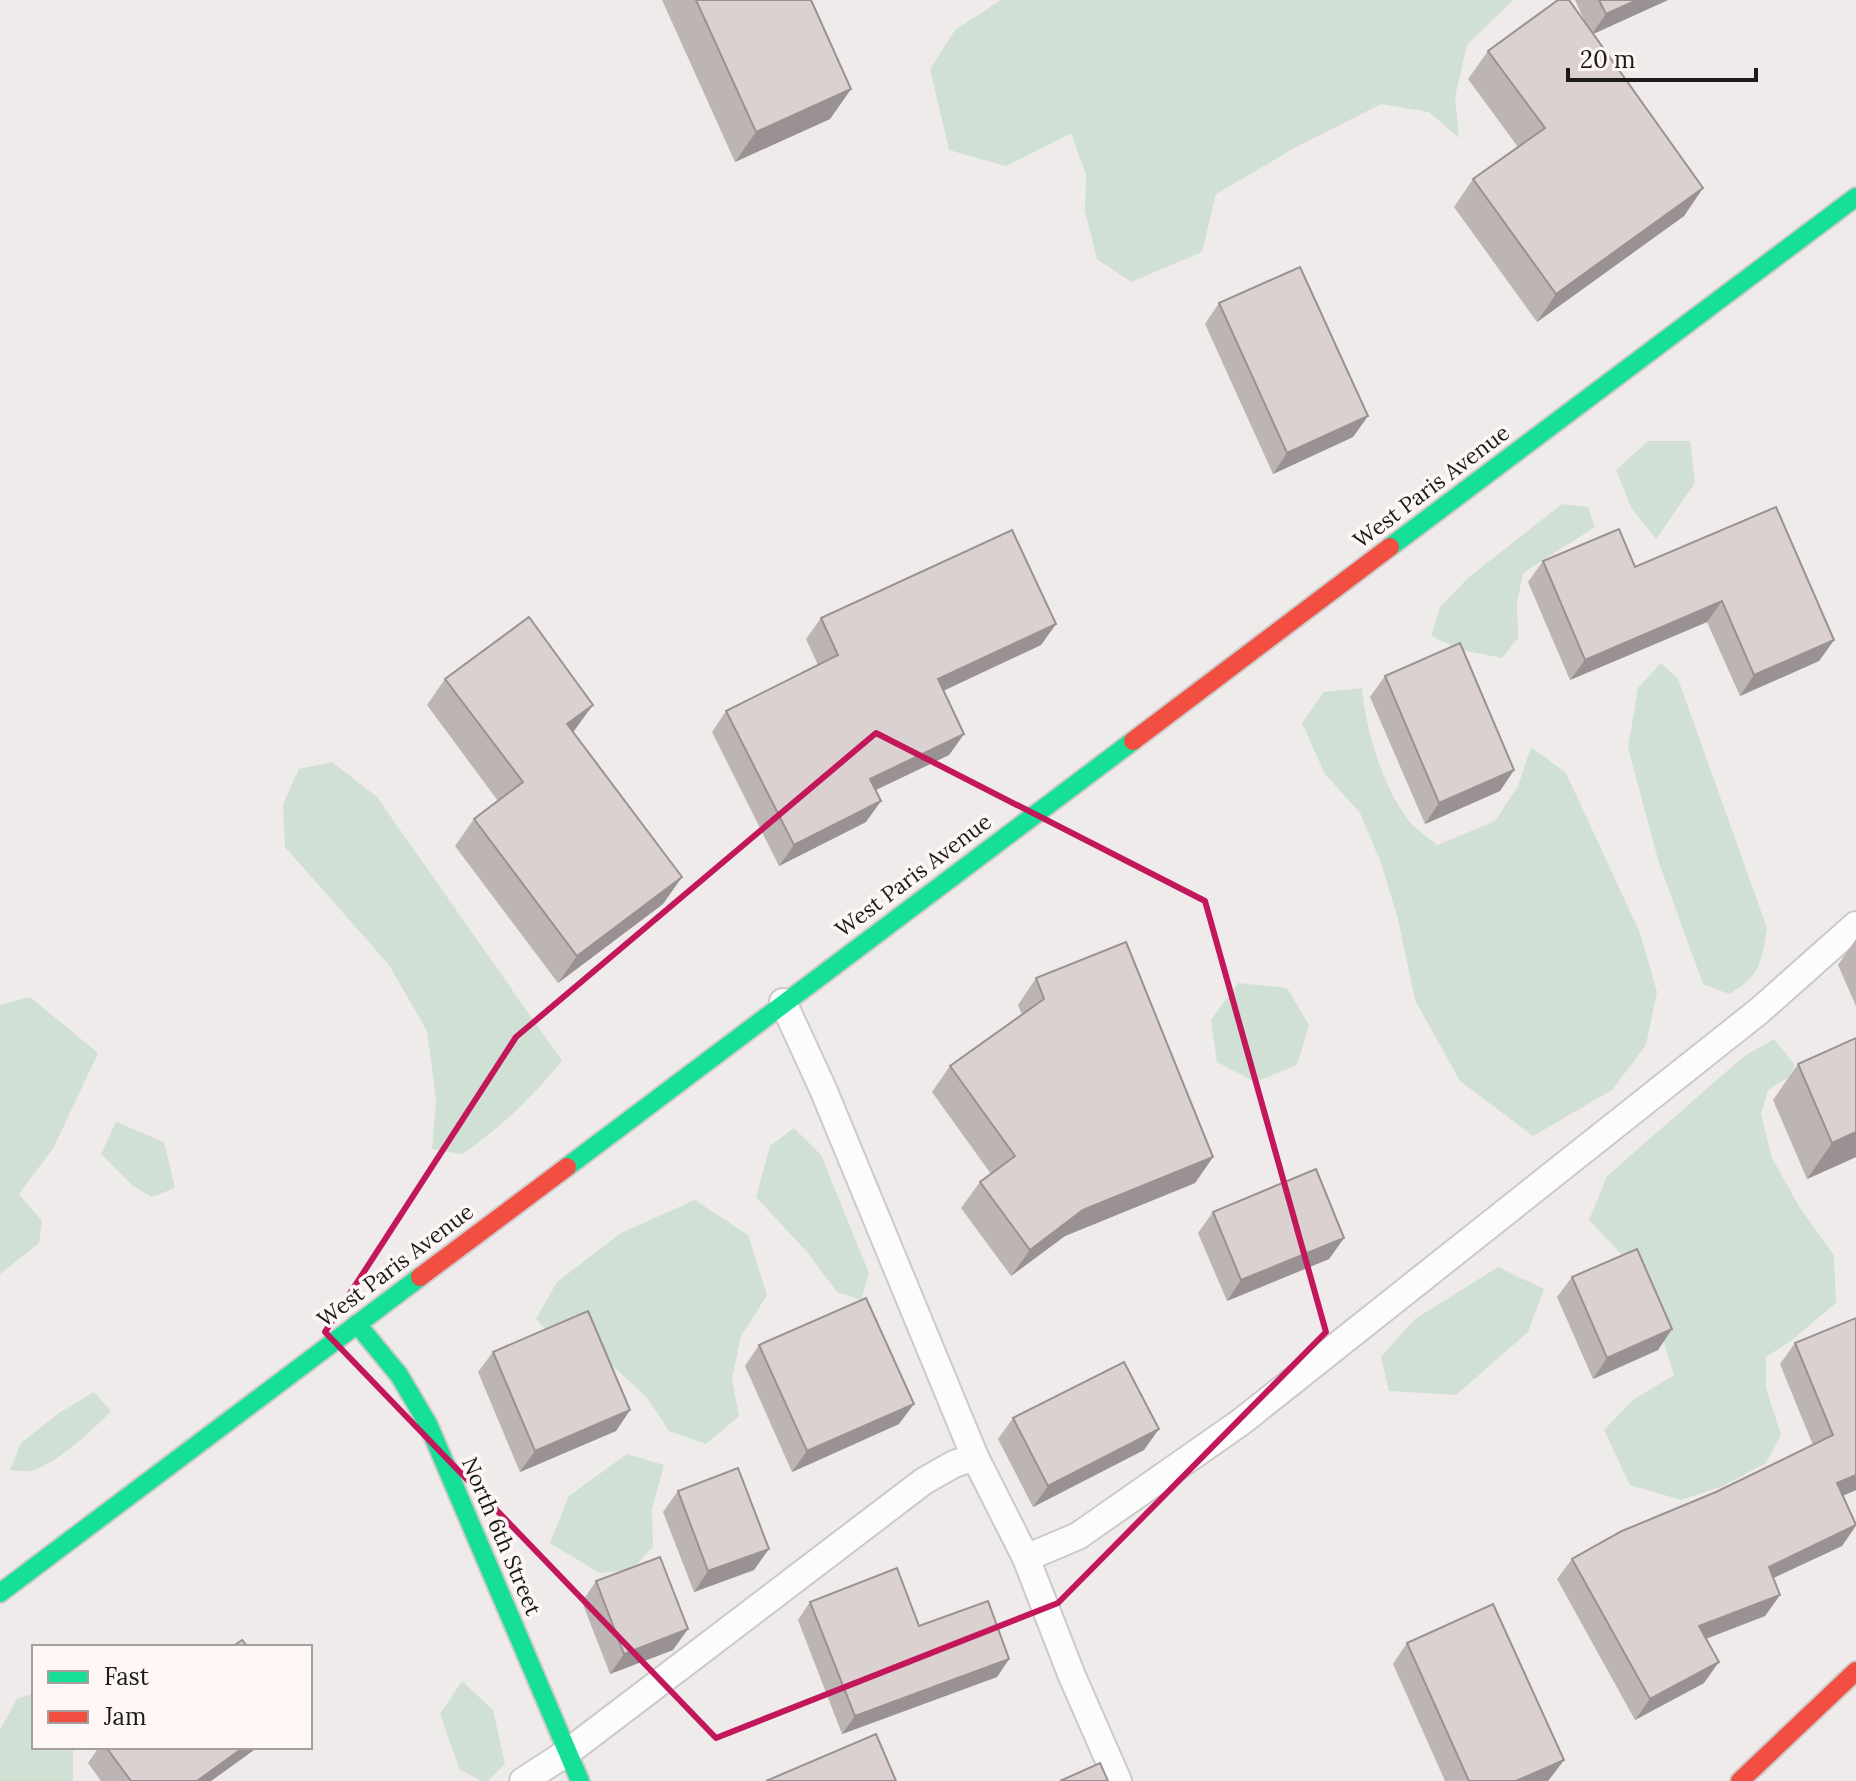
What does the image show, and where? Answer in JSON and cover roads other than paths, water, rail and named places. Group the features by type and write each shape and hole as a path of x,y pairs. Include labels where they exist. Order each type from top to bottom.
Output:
{"main road":[{"name":"West Paris Avenue","path":"0,1593 1856,197"},
{"name":"North 6th Street","path":"357,1324 399,1375 428,1424 580,1781"},
{"path":"1740,1781 1856,1671"}],"lane":[{"path":"1026,1558 1078,1536 1241,1422 1759,1011 1856,925"},
{"path":"783,1002 829,1103 975,1457 1026,1558 1072,1676 1118,1781"},
{"path":"523,1781 568,1752 924,1481 954,1464 975,1457"}]}
